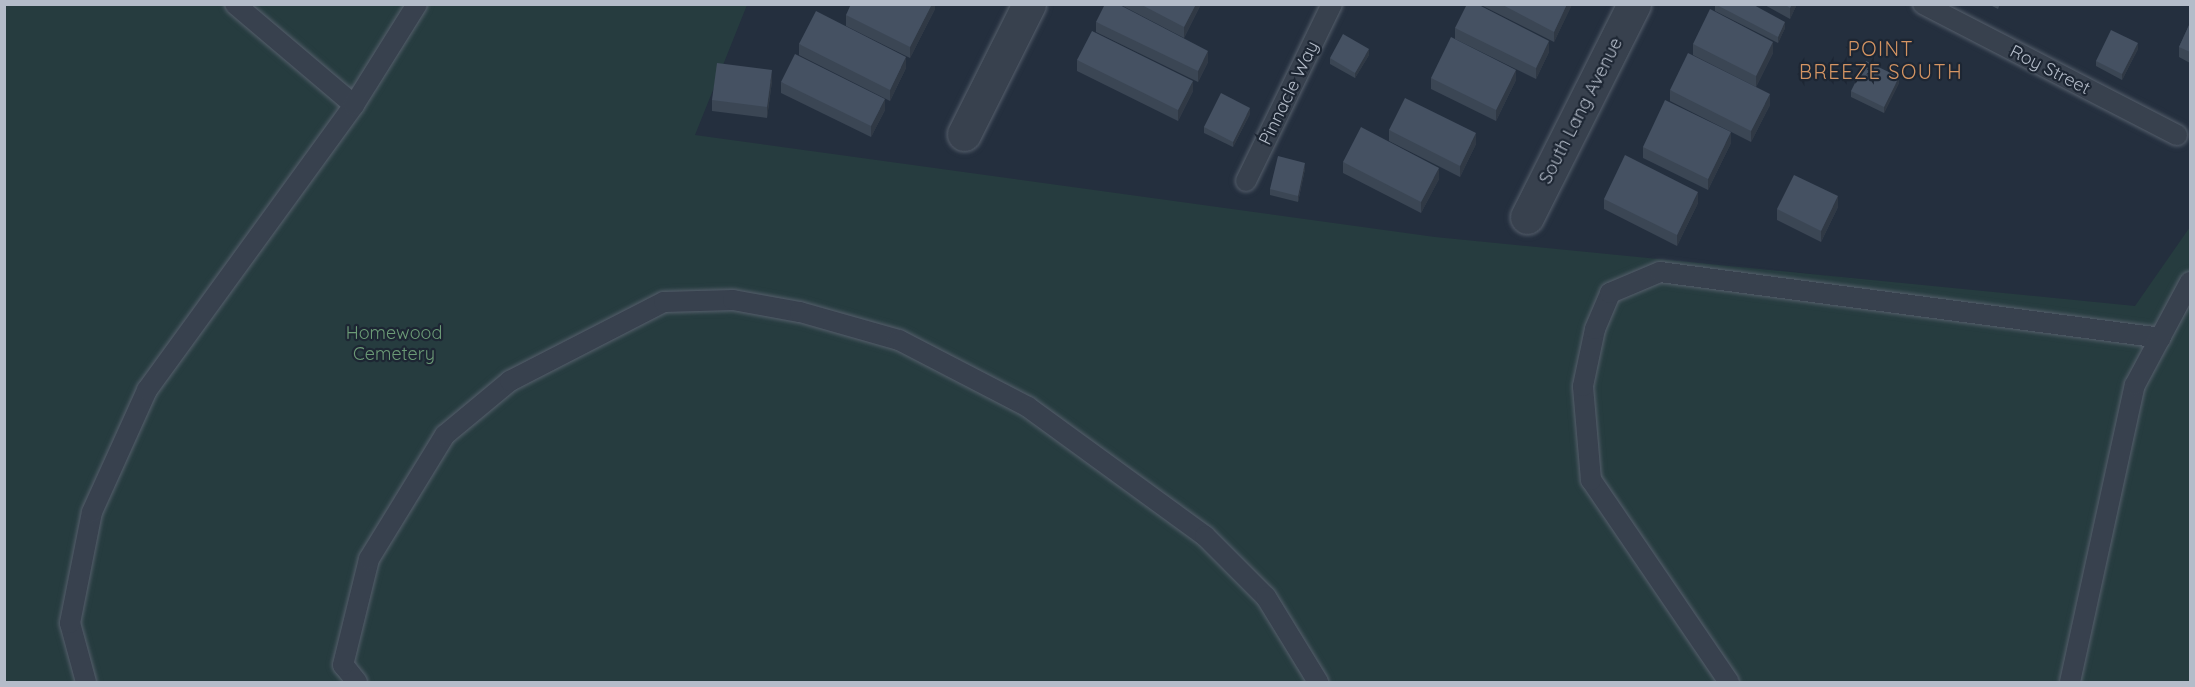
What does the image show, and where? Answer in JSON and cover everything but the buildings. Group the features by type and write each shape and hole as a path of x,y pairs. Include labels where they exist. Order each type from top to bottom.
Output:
{"street":[{"path":"964,134 1029,4"},
{"name":"South Lang Avenue","path":"1527,217 1634,4"}],"lane":[{"path":"235,4 354,105"},
{"path":"86,682 70,623 92,512 147,390 354,105 417,4"},
{"name":"Pinnacle Way","path":"1246,181 1332,4"},
{"name":"Roy Street","path":"1923,4 2177,135"},
{"path":"1729,682 1591,480 1583,386 1595,329 1610,293 1660,272 2161,338"},
{"path":"2070,682 2136,385 2190,282"},
{"path":"357,682 343,665 369,558 445,435 510,381 664,302 733,300 800,312 899,340 1028,407 1205,536 1266,597 1318,682"}],"green space":[{"name":"Homewood Cemetery","path":"4,5 747,5 695,135 1435,237 2135,306 2190,227 2190,682 5,682"}],"district":[{"name":"POINT BREEZE SOUTH","path":"1881,60"}]}
